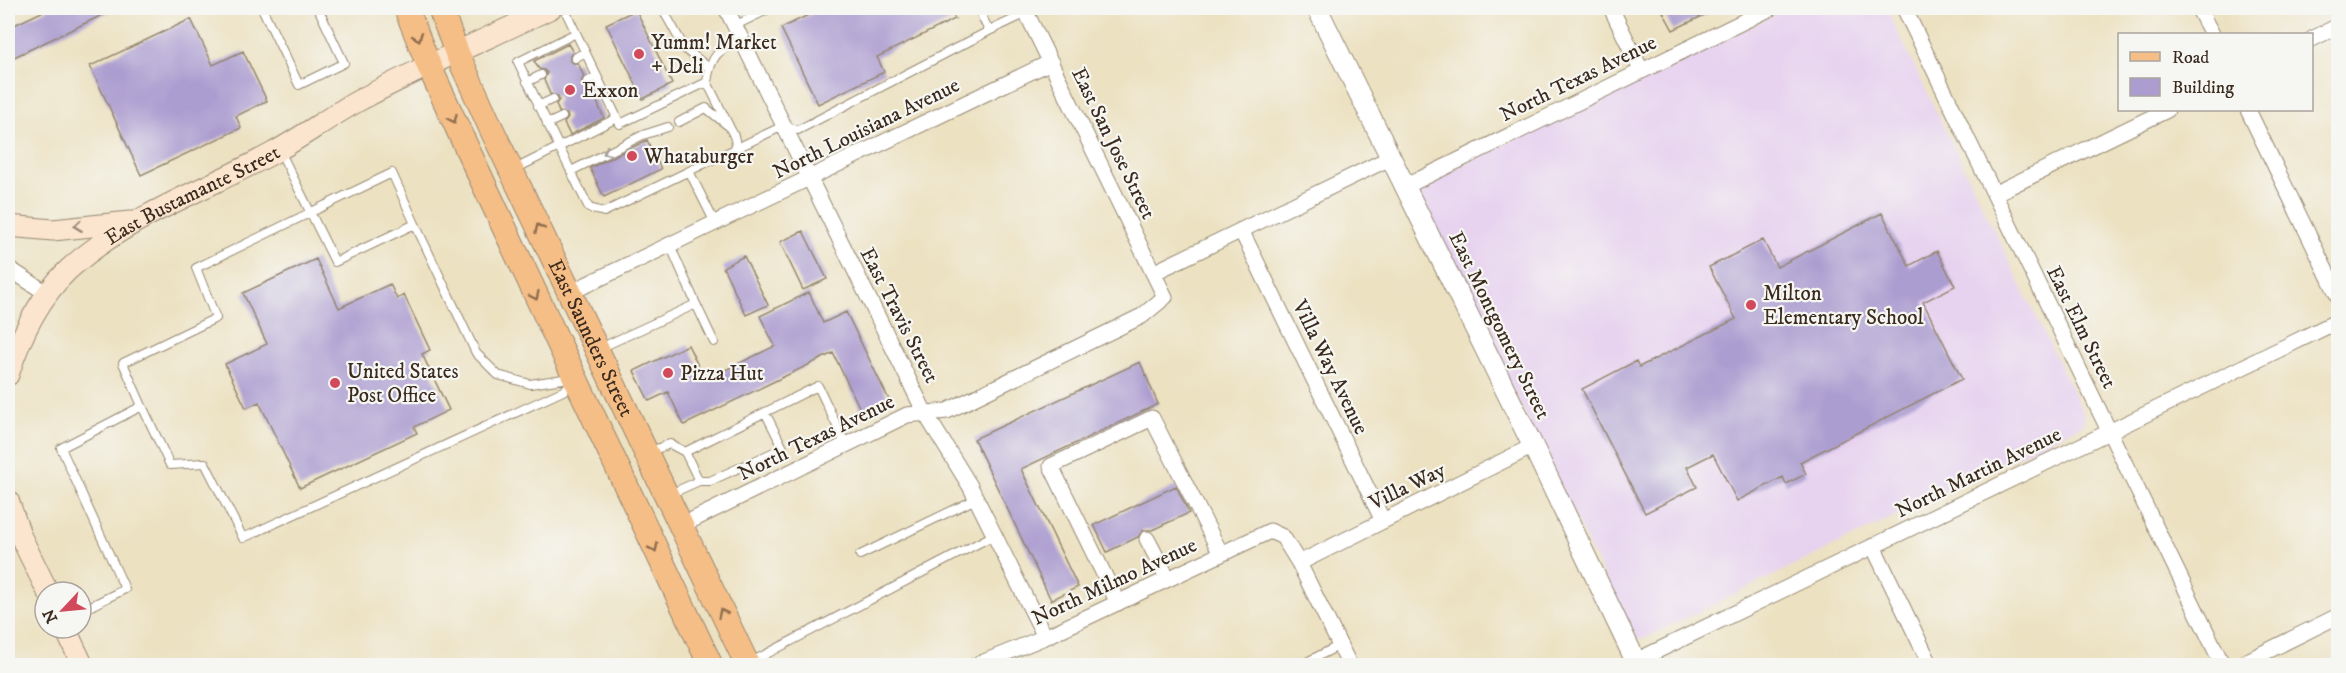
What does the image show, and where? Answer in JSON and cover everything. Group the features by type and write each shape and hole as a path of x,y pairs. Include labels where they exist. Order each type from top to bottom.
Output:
{"main road":[{"name":"East Saunders Street","path":"406,8 429,66 574,379 711,666"},
{"name":"East Bustamante Street","path":"8,375 14,354 29,323 48,294 81,258 102,242 136,221 279,149 359,101 551,8"},
{"name":"East Saunders Street","path":"445,9 457,53 645,454 747,665"},
{"path":"8,226 53,230 136,221"},
{"path":"574,379 597,388 662,527 683,559 705,577"},
{"path":"8,500 21,537 42,580"},
{"path":"71,640 83,666"}],"street":[{"name":"East Travis Street","path":"726,8 925,413 976,499 1045,637"},
{"name":"East Montgomery Street","path":"1317,8 1533,446 1637,663"},
{"path":"1611,8 1641,70"},
{"name":"North Texas Avenue","path":"1404,187 1771,8"},
{"name":"East Elm Street","path":"1904,8 2223,666"},
{"path":"2198,8 2211,33"},
{"name":"East San Jose Street","path":"1026,10 1165,297"},
{"path":"2313,38 2338,26"},
{"name":"North Louisiana Avenue","path":"569,293 1051,62"},
{"path":"1994,194 2165,111"},
{"path":"2248,111 2338,296"},
{"path":"1153,273 1390,158"},
{"name":"Villa Way Avenue","path":"1241,230 1383,521"},
{"path":"8,268 48,294"},
{"name":"North Texas Avenue","path":"680,526 908,415 947,411 1143,316 1165,297"},
{"name":"North Martin Avenue","path":"1637,663 2338,321"},
{"path":"1118,603 1051,466 1152,418 1221,554"},
{"name":"Villa Way","path":"1299,563 1533,446"},
{"name":"North Milmo Avenue","path":"974,666 1045,637 1270,531 1283,537 1299,563"},
{"path":"1147,539 1168,579"},
{"path":"1873,546 1930,666"},
{"path":"1299,563 1350,666"},
{"path":"2237,666 2338,616"}],"lane":[{"path":"262,8 299,85 344,63 318,8"},
{"path":"564,8 620,124 707,81"},
{"path":"662,8 685,49 709,68"},
{"path":"737,148 707,81 709,68 716,52 738,32 771,8"},
{"path":"978,8 989,31"},
{"path":"576,33 518,62 589,208 604,212 783,126 798,130 1026,10"},
{"path":"575,58 585,52"},
{"path":"527,82 542,75"},
{"path":"587,82 597,76"},
{"path":"596,100 605,95"},
{"path":"538,106 553,99"},
{"path":"679,122 705,108 729,126"},
{"path":"548,124 562,117"},
{"path":"512,170 617,118"},
{"path":"571,171 643,135 668,127"},
{"path":"279,149 335,261 415,224"},
{"path":"689,171 715,223"},
{"path":"392,173 476,353 498,375 530,384 562,378 574,379 565,390 243,538 205,463 170,465 123,363 216,318 196,268 392,173"},
{"path":"670,245 714,342"},
{"path":"596,350 696,304"},
{"path":"685,452 818,386 846,445"},
{"path":"93,605 124,589 60,448 142,406"},
{"path":"666,496 699,481 710,481 783,448 765,412"},
{"path":"645,454 670,444 685,452 699,481"},
{"path":"861,555 976,499"},
{"path":"747,665 994,535"},
{"path":"1299,666 1340,645"}],"shaded area":[{"name":"Milton Elementary School","path":"1789,8 1886,8 2085,417 2082,425 1643,639 1638,639 1634,637 1416,194 1417,188 1421,184"}],"building":[{"path":"50,8 117,8 8,60 8,28"},
{"path":"823,8 949,8 955,19 877,57 884,72 818,104 781,28"},
{"path":"1661,8 1719,8 1673,30"},
{"name":"Yumm! Market + Deli","path":"636,10 672,84 643,99 606,24"},
{"path":"191,19 213,65 243,51 267,101 236,116 241,128 141,175 90,66"},
{"name":"Exxon","path":"568,44 573,52 570,61 578,63 584,77 582,85 590,87 604,118 570,135 564,123 568,118 567,114 559,112 556,104 559,100 558,96 550,94 544,80 547,73 539,69 534,61"},
{"name":"Whataburger","path":"647,140 661,169 604,197 590,168"},
{"path":"1882,213 1909,266 1937,251 1955,286 1923,302 1962,379 1800,462 1806,474 1786,484 1783,477 1737,501 1713,454 1687,467 1697,487 1645,513 1582,389 1636,361 1639,367 1736,319 1709,267 1763,240 1777,267"},
{"path":"803,231 827,279 803,290 780,242"},
{"path":"744,256 768,305 746,315 723,267"},
{"name":"United States Post Office","path":"316,259 339,308 390,284 397,299 404,295 430,350 422,354 449,410 414,427 417,433 300,488 259,402 246,408 225,364 267,344 243,293"},
{"path":"809,292 823,323 846,312 890,402 863,415 833,353 684,425 668,392 649,401 634,371 688,345 705,380 775,346 760,316"},
{"path":"1140,362 1158,404 1021,469 1078,587 1051,600 974,439"},
{"path":"1176,486 1189,513 1152,530 1143,530 1138,537 1107,552 1094,525"}],"place":[{"name":"Yumm! Market + Deli","path":"639,54"},
{"name":"Exxon","path":"570,90"},
{"name":"Whataburger","path":"632,156"},
{"name":"Milton Elementary School","path":"1751,305"},
{"name":"Pizza Hut","path":"668,373"},
{"name":"United States Post Office","path":"335,383"}]}
